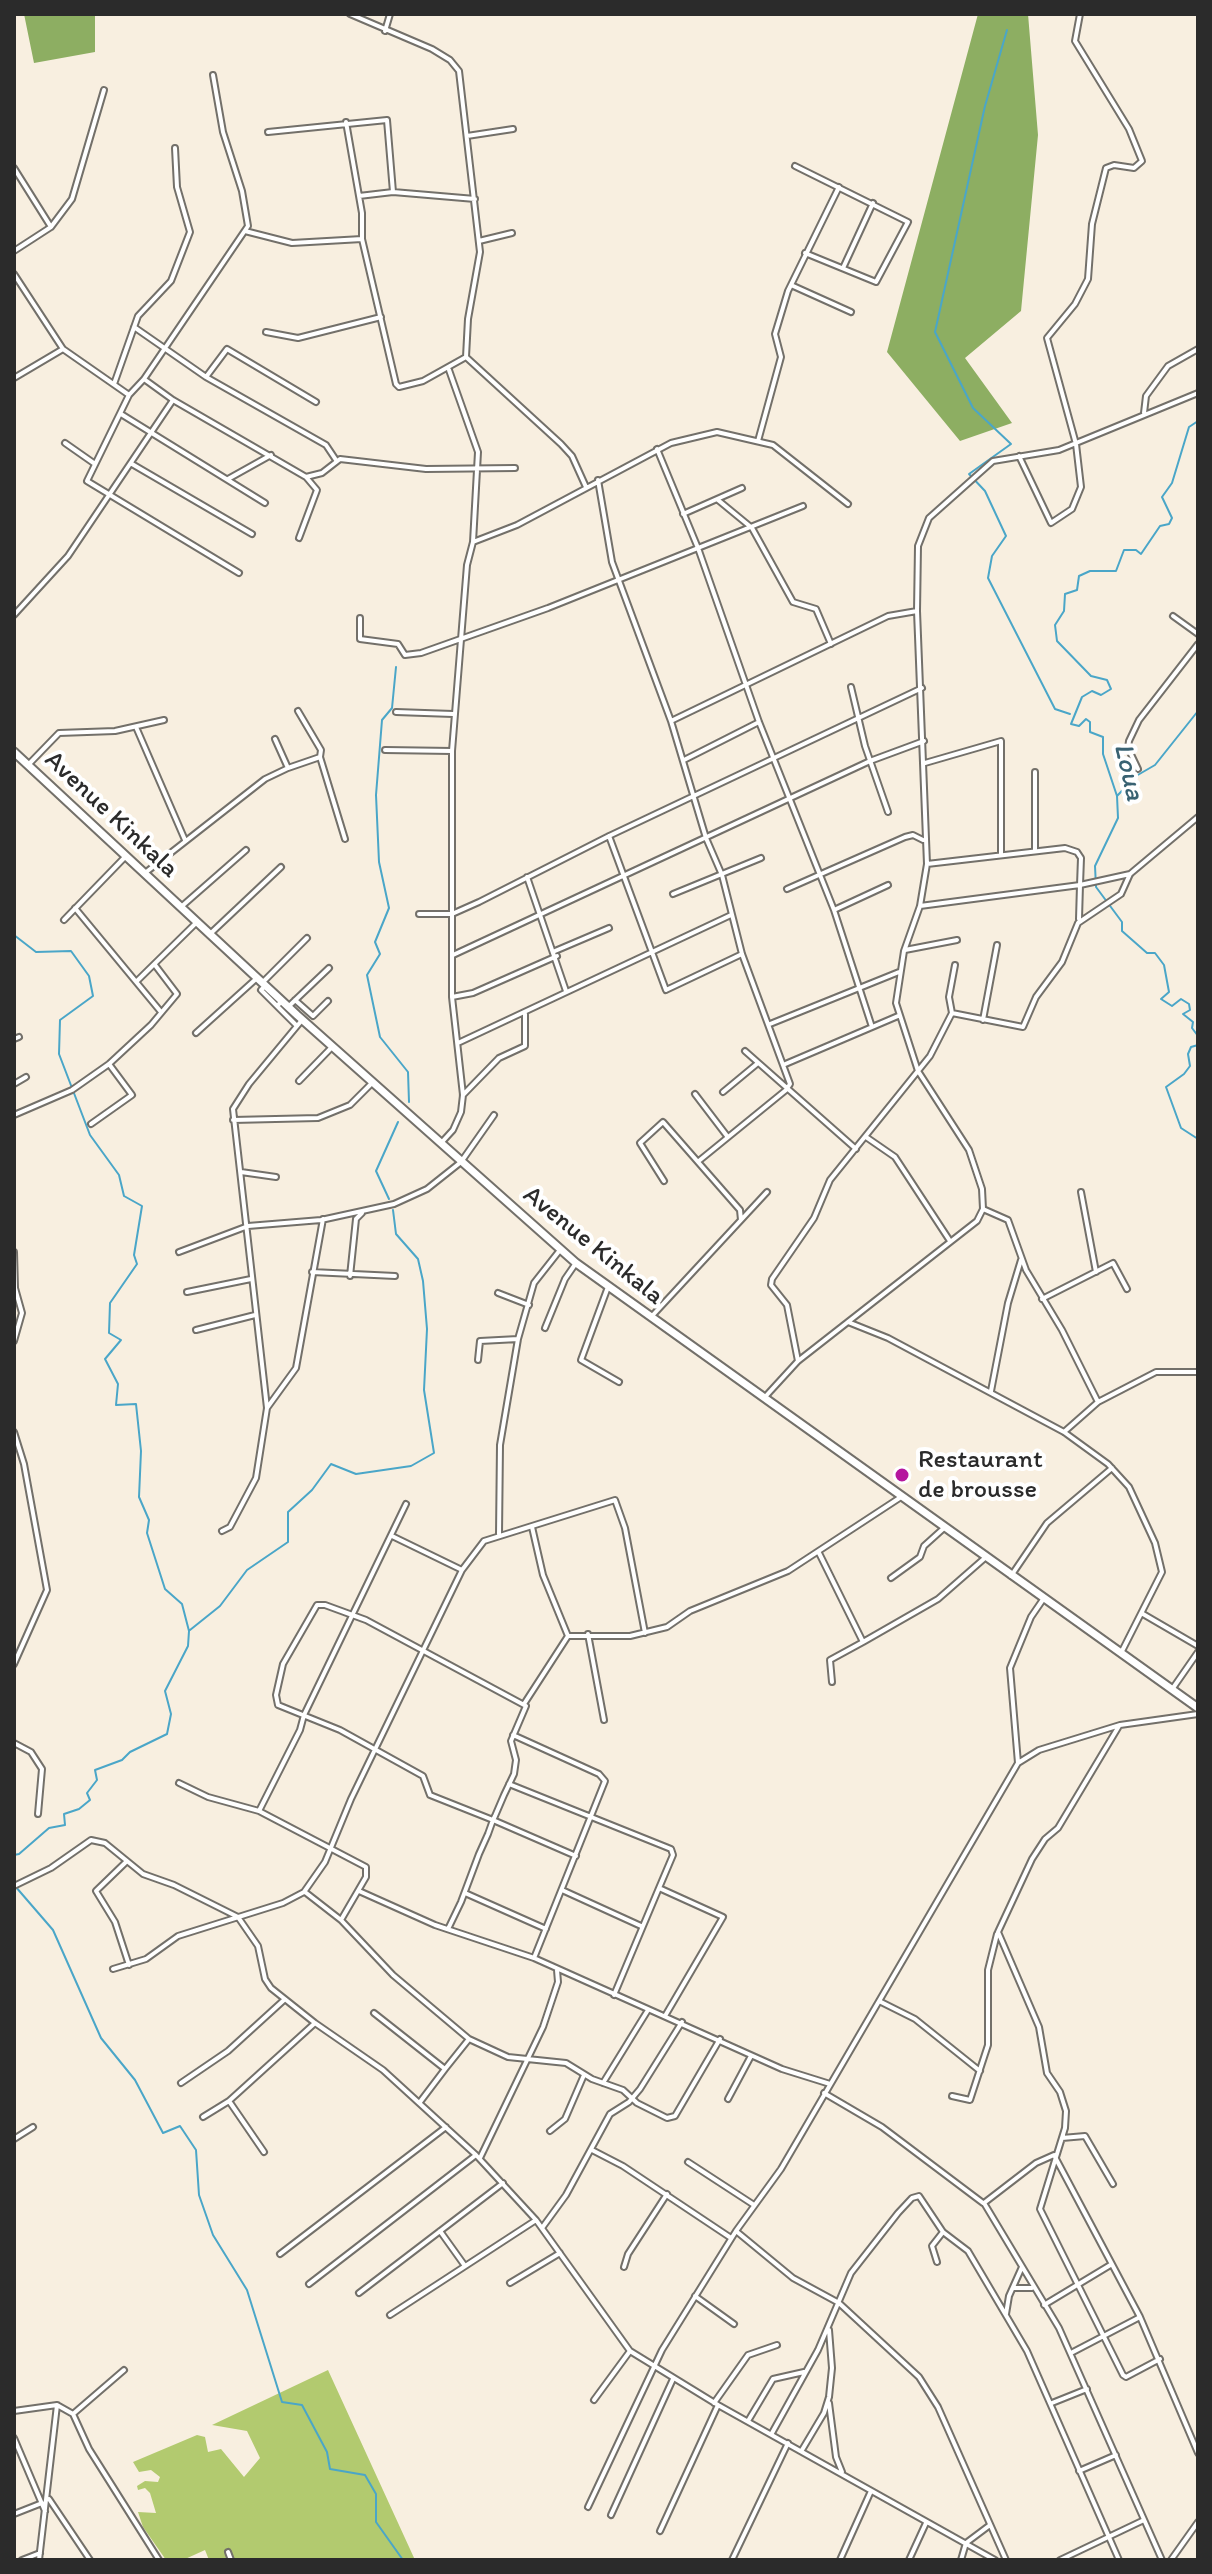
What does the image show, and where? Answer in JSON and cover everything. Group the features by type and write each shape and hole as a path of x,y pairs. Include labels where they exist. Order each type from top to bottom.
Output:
{"main road":[{"name":"Avenue Kinkala","path":"14,752 210,934 259,984 576,1263 1198,1711"}],"street":[{"path":"346,122 359,196 362,239 397,386 409,386 448,369 466,357 479,241 456,65 432,49 350,14"},
{"path":"385,31 390,14"},
{"path":"1019,456 1051,523 1072,509 1081,487 1076,444 1047,338 1075,304 1088,279 1092,224 1106,168 1114,165 1134,168 1143,157 1075,41 1080,14"},
{"path":"213,75 223,132 248,218 245,231 144,379 129,395 87,481 239,573"},
{"path":"14,251 51,227 72,199 104,90"},
{"path":"268,132 387,120 393,192"},
{"path":"467,136 513,129"},
{"path":"114,384 142,309 171,281 190,232 177,187 175,148"},
{"path":"795,166 905,218 907,224 877,281 871,282 805,253"},
{"path":"14,168 51,227"},
{"path":"758,441 781,357 775,334 791,285 839,187"},
{"path":"359,196 393,192 475,199"},
{"path":"843,268 873,203"},
{"path":"245,231 292,243 362,239"},
{"path":"479,241 512,233"},
{"path":"14,274 63,349 129,395"},
{"path":"791,285 851,312"},
{"path":"266,332 298,338 381,317"},
{"path":"134,327 206,377 326,445 336,460"},
{"path":"14,378 63,349"},
{"path":"206,377 227,349 316,402"},
{"path":"1144,413 1146,396 1168,366 1198,349"},
{"path":"466,357 567,450 586,487"},
{"path":"440,1144 453,1130 461,1112 463,1095 452,997 452,751 453,714 473,542 478,469 472,430 448,369"},
{"path":"144,379 173,400 306,477 317,490 299,538"},
{"path":"763,1399 798,1361 977,1221 983,1209 982,1189 969,1150 918,1071 898,1016 899,972 920,906 927,864 917,611 921,532 929,518 974,474 993,461 1059,450 1198,393"},
{"path":"14,615 68,556 173,400"},
{"path":"120,414 265,503"},
{"path":"473,542 517,525 657,449 684,438 717,432 758,441 785,453 848,504"},
{"path":"65,443 95,464"},
{"path":"657,449 698,548 759,722 834,910 872,1027"},
{"path":"228,480 271,455"},
{"path":"336,460 383,462 426,469 515,468"},
{"path":"306,477 327,470 336,460"},
{"path":"132,464 252,534"},
{"path":"598,480 607,539 618,579 671,721 706,838 722,875 742,954 790,1084 700,1160"},
{"path":"683,514 742,488"},
{"path":"718,500 752,528 791,600 816,609 831,644"},
{"path":"360,618 358,638 398,644 405,655 460,640 803,506"},
{"path":"671,721 895,613 917,611"},
{"path":"1173,616 1198,634"},
{"path":"1138,769 1128,748 1139,720 1198,644"},
{"path":"851,687 870,761 888,812"},
{"path":"419,914 452,914 922,688"},
{"path":"298,711 321,750 320,757 345,839"},
{"path":"396,712 453,714"},
{"path":"28,765 59,733 115,731 164,720"},
{"path":"684,760 759,722"},
{"path":"136,727 185,840"},
{"path":"275,739 288,768"},
{"path":"453,955 870,761 924,741"},
{"path":"925,763 1001,741 1001,854"},
{"path":"385,750 452,751"},
{"path":"145,873 265,779 320,757"},
{"path":"1035,772 1035,850"},
{"path":"1078,923 1121,894 1130,874 1198,817"},
{"path":"787,889 905,837 913,835 924,842"},
{"path":"609,836 651,954 669,991 742,954"},
{"path":"927,864 1065,848 1077,852 1081,858 1082,896 1078,923 1062,962 1036,997 1023,1027 952,1013"},
{"path":"181,907 246,850"},
{"path":"64,920 126,856"},
{"path":"673,894 761,858"},
{"path":"210,934 281,867"},
{"path":"920,906 1080,885 1130,874"},
{"path":"527,877 543,915 566,991"},
{"path":"834,910 888,885"},
{"path":"75,908 161,1012"},
{"path":"458,1043 525,1014 566,991 651,954 731,914"},
{"path":"137,981 197,922"},
{"path":"452,997 473,993 609,928"},
{"path":"196,1033 259,984 307,938"},
{"path":"904,951 957,940"},
{"path":"983,1020 997,945"},
{"path":"14,1115 72,1090 109,1064 161,1012 177,994 155,965"},
{"path":"798,1361 787,1305 771,1285 772,1279 814,1218 830,1180 930,1056 952,1013 949,997 955,965"},
{"path":"282,1004 295,1000 329,968"},
{"path":"770,1024 899,972"},
{"path":"295,1000 300,1018"},
{"path":"222,1531 230,1527 256,1478 267,1408 233,1109 300,1018 313,1016 328,1001"},
{"path":"463,1095 499,1058 525,1046 525,1014"},
{"path":"783,1065 898,1016"},
{"path":"299,1081 332,1047"},
{"path":"745,1051 856,1149"},
{"path":"723,1092 758,1063"},
{"path":"91,1124 132,1095 109,1064"},
{"path":"14,1084 26,1077"},
{"path":"233,1120 318,1118 350,1105 372,1083"},
{"path":"695,1094 727,1136"},
{"path":"179,1252 248,1226 362,1213 427,1189 461,1162 494,1115"},
{"path":"664,1181 640,1143 663,1122 700,1160 740,1210 741,1220"},
{"path":"866,1137 895,1157 950,1241"},
{"path":"241,1172 276,1177"},
{"path":"650,1318 767,1192"},
{"path":"1081,1192 1096,1272"},
{"path":"983,1209 1008,1220 1042,1299 1098,1402"},
{"path":"350,1276 356,1219 362,1213"},
{"path":"267,1408 296,1368 323,1219"},
{"path":"499,1534 500,1445 518,1339 537,1278 560,1250"},
{"path":"14,1252 15,1288 22,1313 14,1341"},
{"path":"991,1392 1008,1303 1022,1257"},
{"path":"545,1328 565,1279 576,1263"},
{"path":"1042,1299 1115,1263 1127,1289"},
{"path":"312,1272 395,1276"},
{"path":"187,1292 251,1279"},
{"path":"608,1287 581,1360 619,1382"},
{"path":"498,1293 529,1305"},
{"path":"196,1330 255,1315"},
{"path":"848,1322 888,1338 1064,1432 1112,1468 1137,1502 1162,1566 1143,1614 1121,1653"},
{"path":"478,1360 480,1341 518,1339"},
{"path":"1064,1432 1098,1402 1156,1372 1198,1372"},
{"path":"14,1432 24,1464 47,1590 14,1664"},
{"path":"1011,1576 1047,1523 1112,1468"},
{"path":"568,1636 630,1636 667,1627 690,1611 747,1590 819,1553 901,1497"},
{"path":"113,1969 156,1954 178,1936 283,1903 304,1892 331,1848 375,1749 476,1547 499,1534 532,1527 615,1500 625,1528 645,1633"},
{"path":"259,1811 406,1504"},
{"path":"532,1527 543,1575 568,1636"},
{"path":"891,1578 920,1557 924,1546 944,1528"},
{"path":"392,1536 462,1570"},
{"path":"819,1553 863,1642"},
{"path":"832,1682 830,1660 938,1599 986,1557"},
{"path":"1018,1763 1010,1668 1031,1617 1044,1598"},
{"path":"448,1929 465,1893 493,1820 516,1767 513,1735 526,1709 524,1704 353,1614 317,1605 283,1664 276,1695 278,1705 375,1749 423,1776 430,1795 493,1820 576,1856"},
{"path":"1143,1614 1198,1646"},
{"path":"588,1634 604,1720"},
{"path":"524,1704 568,1636"},
{"path":"1172,1690 1198,1652"},
{"path":"588,2507 652,2367 731,2238 781,2169 1018,1763 1039,1750 1120,1725 1198,1711"},
{"path":"952,2096 970,2100 990,2038 988,1970 998,1932 1032,1859 1045,1839 1058,1828 1120,1725"},
{"path":"513,1735 602,1776 605,1784 534,1958"},
{"path":"14,1743 31,1752 42,1769 38,1814"},
{"path":"179,1783 208,1797 259,1811 366,1867 366,1877 341,1920"},
{"path":"509,1784 671,1849 673,1855 614,1995"},
{"path":"14,1886 51,1868 91,1840 105,1843 126,1862 238,1917 258,1946 265,1979 284,2000 376,2064 478,2157 536,2220 630,2351 716,2404 995,2560"},
{"path":"126,1862 96,1891 115,1922 129,1965"},
{"path":"659,1888 724,1919 665,2016"},
{"path":"562,1890 641,1926"},
{"path":"359,1891 448,1929 534,1958 720,2039 751,2056 830,2084"},
{"path":"304,1892 341,1920 375,1959 469,2039 508,2057 566,2063 662,2116 673,2118 720,2039"},
{"path":"465,1893 546,1929"},
{"path":"998,1932 1039,2027 1047,2073 1063,2101 1062,2138 1054,2155 1040,2209 1124,2377 1160,2359"},
{"path":"309,2284 478,2157 529,2059 549,2013 559,1979 557,1970"},
{"path":"181,2083 228,2051 284,2000"},
{"path":"881,2002 915,2019 980,2071"},
{"path":"603,2083 648,2009"},
{"path":"374,2013 445,2069"},
{"path":"542,2228 566,2195 610,2114 633,2098 661,2061 682,2022"},
{"path":"203,2117 229,2101 315,2023"},
{"path":"420,2103 469,2039"},
{"path":"728,2099 751,2056"},
{"path":"550,2131 565,2119 584,2075"},
{"path":"824,2093 882,2127 984,2203 1070,2353 1162,2560"},
{"path":"229,2101 264,2152"},
{"path":"14,2139 33,2127"},
{"path":"280,2254 446,2127"},
{"path":"1062,2138 1085,2136 1113,2184"},
{"path":"592,2150 619,2163 731,2238"},
{"path":"984,2203 1036,2163 1054,2155"},
{"path":"1054,2155 1140,2317 1198,2453"},
{"path":"688,2162 754,2205"},
{"path":"359,2293 503,2183"},
{"path":"624,2267 633,2244 667,2194"},
{"path":"772,2433 828,2327 851,2273 867,2249 915,2195 922,2198 943,2232 968,2251 1006,2314 1051,2404 1119,2560"},
{"path":"390,2315 536,2220"},
{"path":"440,2231 465,2266"},
{"path":"736,2231 793,2278 839,2303 929,2390 1006,2560"},
{"path":"937,2262 932,2246 943,2232"},
{"path":"510,2283 560,2253"},
{"path":"1044,2305 1112,2264"},
{"path":"1006,2314 1022,2267"},
{"path":"1014,2288 1026,2285 1035,2289"},
{"path":"695,2296 734,2324"},
{"path":"1070,2353 1140,2317"},
{"path":"828,2327 832,2368 828,2401 836,2457 842,2472"},
{"path":"660,2531 716,2404 748,2355 777,2345"},
{"path":"594,2400 630,2351"},
{"path":"73,2414 124,2370"},
{"path":"748,2421 773,2379 806,2371"},
{"path":"611,2515 673,2379"},
{"path":"1051,2404 1087,2389"},
{"path":"802,2450 828,2401"},
{"path":"39,2560 48,2498 49,2450 57,2405"},
{"path":"14,2411 57,2405 73,2414 89,2449 159,2560"},
{"path":"14,2438 46,2514"},
{"path":"732,2560 788,2443"},
{"path":"1079,2471 1116,2455"},
{"path":"840,2560 871,2491"},
{"path":"48,2498 90,2560"},
{"path":"14,2514 42,2503"},
{"path":"1060,2560 1144,2520"},
{"path":"1171,2560 1198,2522"},
{"path":"909,2560 926,2523"},
{"path":"961,2560 966,2543 990,2525"},
{"path":"228,2552 231,2560"},
{"path":"22,2560 40,2553"}],"green space":[{"path":"24,14 95,14 95,52 34,63"},
{"path":"978,14 1028,14 1038,135 1021,311 965,358 1012,423 960,441 887,352"},
{"path":"328,2370 415,2560 209,2560 205,2550 183,2560 166,2560 143,2527 138,2512 156,2513 150,2493 145,2488 138,2490 137,2486 145,2481 158,2482 160,2477 151,2470 139,2472 133,2462 197,2435 205,2437 208,2452 221,2449 244,2477 260,2458 247,2431 212,2425"}],"waterway":[{"path":"1007,30 985,106 935,332 973,408 1011,444 969,474 985,491 1006,536 992,556 988,578 1055,709 1070,714"},
{"name":"Loua","path":"1198,421 1189,427 1172,483 1162,497 1172,518 1169,524 1160,526 1141,554 1136,550 1124,550 1116,571 1090,571 1079,576 1077,590 1065,594 1064,611 1055,625 1057,641 1091,676 1107,680 1111,689 1101,695 1092,691 1082,697 1071,724 1079,726 1086,719 1090,722 1090,732 1103,737 1103,754 1117,796 1118,818 1095,866 1096,887 1122,922 1122,931 1147,953 1155,953 1164,965 1169,992 1161,999 1172,1006 1181,999 1189,1004 1190,1010 1183,1014 1193,1022 1192,1028 1198,1036"},
{"path":"396,667 392,708 382,720 376,795 379,862 389,908 375,942 380,954 367,975 380,1037 408,1072 409,1102"},
{"path":"1117,796 1136,776 1155,765 1198,711"},
{"path":"14,935 36,952 71,951 89,976 93,996 60,1020 59,1054 90,1135 119,1175 124,1196 142,1206 134,1255 137,1264 110,1303 109,1333 121,1340 105,1359 118,1384 116,1405 136,1404 141,1451 139,1497 149,1520 147,1533 165,1589 182,1604 189,1631 188,1646 165,1691 171,1714 167,1734 130,1752 122,1760 95,1770 97,1780 87,1793 90,1800 79,1809 64,1814 65,1825 49,1828 14,1855"},
{"name":"Loua","path":"1198,1045 1191,1047 1188,1054 1190,1066 1184,1074 1166,1087 1181,1128 1198,1139"},
{"path":"389,1199 376,1171 398,1122"},
{"path":"190,1630 220,1606 247,1570 288,1542 288,1512 312,1490 331,1464 356,1474 411,1466 434,1453 424,1390 427,1329 423,1281 418,1259 396,1234 393,1210"},
{"path":"15,1886 53,1930 101,2038 135,2080 163,2133 180,2126 196,2150 199,2195 213,2235 247,2290 282,2402 302,2405 327,2452 330,2469 365,2475 376,2494 376,2522 403,2560"}],"place":[{"name":"Restaurant de brousse","path":"902,1475"}]}
